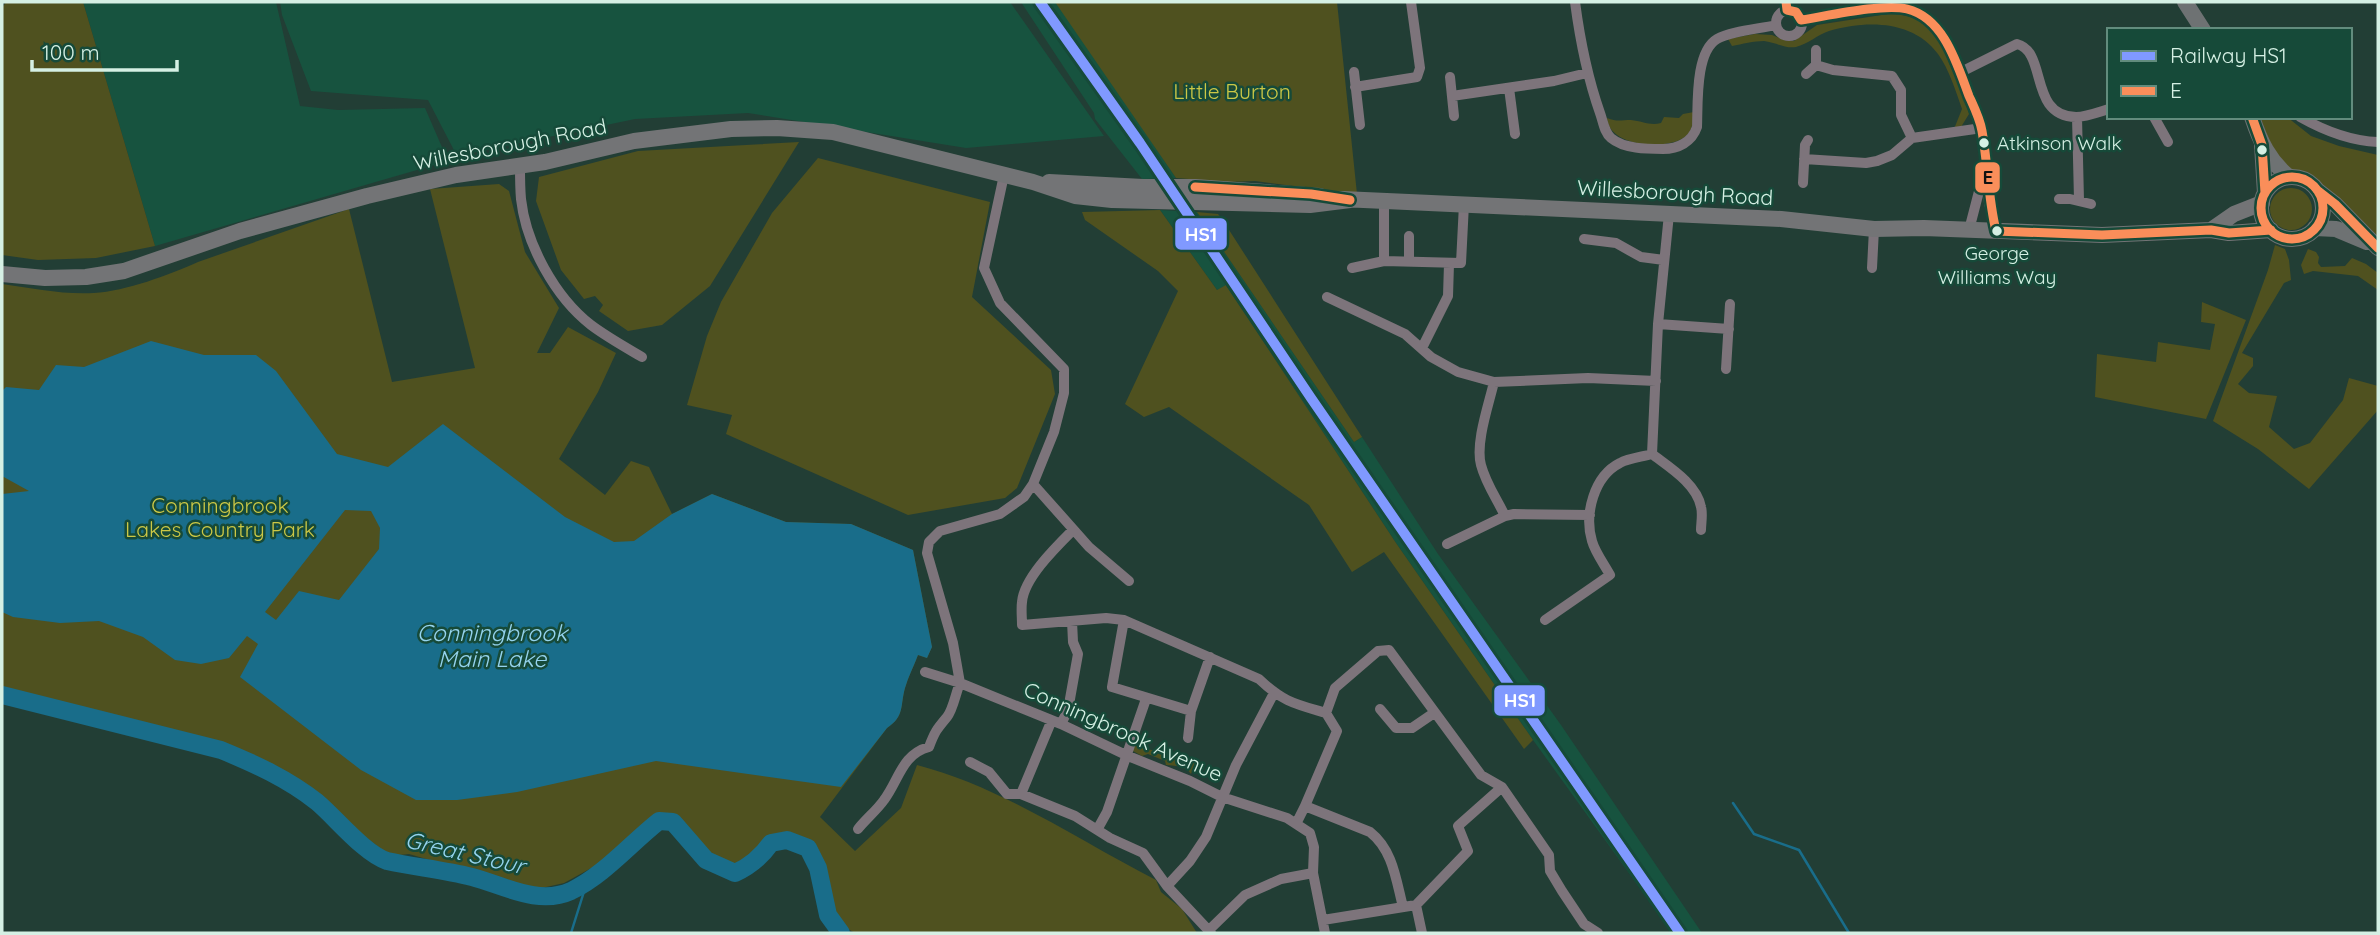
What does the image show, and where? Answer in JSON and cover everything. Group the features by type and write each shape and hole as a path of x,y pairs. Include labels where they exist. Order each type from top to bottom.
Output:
{"highway":[{"path":"2185,2 2202,28"},
{"path":"2253,119 2262,145 2277,167 2289,177"},
{"path":"2262,145 2262,213 2271,230 2281,237 2294,239 2315,228 2323,209 2317,190"},
{"path":"2263,198 2280,180 2300,178 2309,182 2335,204 2378,248"},
{"path":"2315,228 2336,229 2378,248"}],"main road":[{"name":"Willesborough Road","path":"2,274 58,278 124,271 240,231 456,175 520,166 634,141 731,129 777,128 833,132 1033,182 1075,196 1112,200 1154,201 1197,195 1311,194 1384,202 1781,219 1874,229 2102,235 2271,230"},
{"name":"Willesborough Road","path":"1033,182 1143,187 1197,195"},
{"path":"2211,230 2263,198"}],"street":[{"path":"1355,87 1417,77 1420,68 1411,2"},
{"path":"1575,2 1587,73 1608,136 1633,147 1667,149 1686,143 1696,132 1701,61 1709,46 1719,38 1776,25"},
{"path":"1786,6 1796,12 1801,20 1799,30 1790,36 1781,33 1776,25 1778,14 1786,6"},
{"path":"1801,20 1905,8 1917,12 1938,29 1961,72 1982,128 1985,168 1996,231"},
{"path":"1961,72 2017,44 2025,46 2051,107 2062,114 2077,117 2107,110"},
{"path":"1806,74 1816,65 1816,50"},
{"path":"1816,65 1833,70 1892,76 1901,90 1901,115 1912,138"},
{"path":"1354,72 1360,125"},
{"path":"1451,96 1554,81 1587,73"},
{"path":"1450,77 1454,116"},
{"path":"1509,88 1515,134"},
{"path":"2077,117 2079,200"},
{"path":"2155,119 2168,142"},
{"path":"2305,119 2353,138 2378,142"},
{"path":"1804,159 1866,163 1892,155 1912,138 1982,128"},
{"path":"1803,184 1808,140"},
{"path":"520,166 521,201 534,245 550,278 572,307 589,323 642,356"},
{"path":"1969,230 1985,168"},
{"path":"858,829 885,799 916,750 929,747 935,730 948,716 960,683 953,643 927,553 929,542 940,531 1000,514 1024,497 1033,484 1054,432 1064,393 1064,369 1000,303 984,268 1004,175"},
{"path":"2059,199 2091,204"},
{"path":"1384,202 1384,261"},
{"path":"1352,268 1384,261 1461,263 1464,204"},
{"path":"1652,454 1658,324 1669,214"},
{"path":"1872,268 1874,229"},
{"path":"1409,236 1409,261"},
{"path":"1584,239 1616,243 1641,257 1664,260"},
{"path":"1422,348 1448,296 1448,264"},
{"path":"1327,297 1405,334 1444,367 1494,382 1588,378 1656,381"},
{"path":"1726,369 1730,304"},
{"path":"1658,324 1728,328"},
{"path":"1494,382 1481,442 1480,462 1490,490 1505,516"},
{"path":"1545,620 1610,575 1592,542 1590,515 1594,493 1607,472 1621,462 1652,454"},
{"path":"1652,454 1693,489 1701,506 1701,530"},
{"path":"1033,484 1073,530 1129,581"},
{"path":"1447,544 1514,514 1590,515"},
{"path":"1073,530 1038,568 1021,600 1022,625 1106,618 1124,620 1259,679 1290,703 1326,713 1337,731 1296,824 1310,833 1314,847 1313,873 1325,933"},
{"path":"1124,620 1112,687 1191,711"},
{"path":"1021,794 1056,723 1068,710 1078,654 1073,642 1073,621"},
{"path":"1326,713 1335,688 1378,651 1389,650 1481,775 1502,788 1549,855 1550,871 1562,891 1584,924 1598,933"},
{"path":"1188,738 1191,711 1210,657"},
{"name":"Conningbrook Avenue","path":"925,672 975,688 1222,797 1287,818 1296,824"},
{"path":"1167,886 1190,861 1206,837 1253,731 1274,693"},
{"path":"1097,830 1107,812 1128,756 1128,748 1146,699"},
{"path":"1380,709 1396,728 1412,728 1434,713"},
{"path":"970,762 989,772 1007,794 1021,794 1075,816 1110,838 1143,853 1167,886 1210,932 1245,895 1281,879 1313,873"},
{"path":"1323,920 1416,905 1468,851 1458,826 1502,788"},
{"path":"1305,806 1362,828 1377,838 1390,857 1403,907"},
{"path":"1416,905 1422,933"}],"shaded area":[{"path":"83,2 276,2 300,106 338,110 425,108 448,161 155,246"},
{"path":"280,2 1010,2 1104,136 966,148 748,113 635,119 457,156 428,100 311,91 282,15"},
{"path":"1021,2 1057,2 1176,178 1142,179 1095,119 1094,113"},
{"path":"1160,210 1197,212 1354,442 1362,437 1438,554 1561,725 1702,933 1672,933 1396,543 1227,286 1217,290"}],"green space":[{"path":"6,2 83,2 155,246 96,258 38,260 2,255 2,8"},
{"name":"Little Burton","path":"1055,2 1337,2 1357,194 1255,181 1176,178"},
{"path":"1888,14 1914,18 1923,23 1937,38 1960,87 1969,114 1961,127 1954,129 1962,109 1942,60 1928,43 1903,29 1874,24 1844,27 1796,47 1764,41 1732,46 1728,39 1755,34 1794,41 1817,25"},
{"path":"1694,112 1688,134 1670,143 1657,145 1630,141 1619,136 1610,128 1607,118 1657,124 1661,123 1664,117 1679,118 1683,114"},
{"path":"2261,119 2290,119 2311,136 2378,155 2378,237 2344,203 2307,176 2284,169 2266,141"},
{"path":"799,142 710,286 662,325 628,331 599,311 603,305 595,296 584,299 561,270 536,201 539,177 638,151"},
{"path":"818,158 990,202 972,297 1051,370 1055,394 1017,488 1005,498 908,515 726,434 732,415 687,405 707,336 721,302 772,213"},
{"name":"Conningbrook Lakes Country Park","path":"499,184 509,191 525,252 559,308 537,353 550,353 568,327 616,353 598,392 559,459 605,495 631,461 649,467 672,514 712,494 786,522 851,524 913,550 932,647 927,658 918,655 906,684 897,719 887,728 820,817 855,851 901,808 917,765 979,787 1009,801 1156,880 1161,892 1182,909 1197,933 855,933 836,922 824,869 815,850 786,835 761,845 747,863 733,867 704,848 678,820 664,816 645,826 595,866 564,883 533,890 409,854 390,856 300,783 224,746 2,688 2,284 71,293 120,289 161,277 349,209 392,382 475,368 430,189"},
{"path":"2291,188 2306,194 2312,209 2306,224 2291,230 2276,224 2270,209 2276,194"},
{"path":"1160,210 1217,290 1226,285 1396,543 1533,740 1524,749 1384,552 1352,572 1309,505 1169,407 1144,417 1125,404 1178,291 1158,271 1085,220 1082,212"},
{"path":"1197,212 1218,214 1222,219 1362,437 1354,442"},
{"path":"2275,245 2285,249 2291,280 2284,283 2242,353 2253,358 2253,366 2238,384 2249,393 2277,396 2269,427 2294,449 2310,443 2343,400 2349,378 2378,386 2378,410 2309,489 2258,449 2213,421"},
{"path":"2308,249 2316,252 2321,267 2345,266 2352,258 2366,264 2378,273 2378,290 2358,276 2313,271 2304,274 2301,265"},
{"path":"2202,302 2246,320 2206,419 2095,397 2097,354 2156,362 2158,342 2210,350 2215,324 2201,322"},
{"path":"1134,745 1195,762 1191,774 1183,767 1166,765 1165,761 1148,754 1142,756 1133,751"}],"water":[{"name":"Conningbrook Main Lake","path":"151,341 204,355 256,355 276,371 337,454 388,467 443,424 565,517 614,542 634,541 672,514 712,494 786,522 851,524 913,550 932,647 927,658 918,655 906,684 897,719 841,787 656,761 517,792 457,800 416,800 361,770 240,677 258,644 247,636 229,658 201,664 175,660 143,637 99,621 60,623 13,617 2,612 2,494 29,491 2,476 2,391 6,387 39,390 56,365 84,367","holes":["345,510 371,511 380,528 379,549 339,600 299,591 276,620 265,612"]}],"waterway":[{"name":"Great Stour","path":"2,695 221,750 295,786 317,802 378,857 472,877 521,893 546,896 571,891 606,868 659,821 673,822 706,860 735,873 755,861 771,843 787,840 808,848 818,868 828,915 841,933"},
{"path":"1733,803 1754,834 1799,850 1849,933"},
{"path":"571,933 587,882"}],"rail line":[{"name":"HS1","path":"1040,2 1140,143 1311,398 1680,933"}],"transit line":[{"name":"E","path":"1786,2 1787,10 1796,12 1801,20 1870,9 1897,8 1920,14 1931,22 1954,57 1980,122 1996,231 2102,235 2271,230"},
{"name":"E","path":"2253,119 2262,145 2265,193"},
{"name":"E","path":"2292,177 2314,186 2323,208 2314,230 2292,239 2270,230 2261,208 2270,186 2292,177"},
{"name":"E","path":"1195,187 1311,194 1350,200"},
{"name":"E","path":"2317,190 2335,204 2378,248"}],"place":[{"name":"Atkinson Walk","path":"1984,143"},
{"name":"George Williams Way","path":"1997,231"}]}
